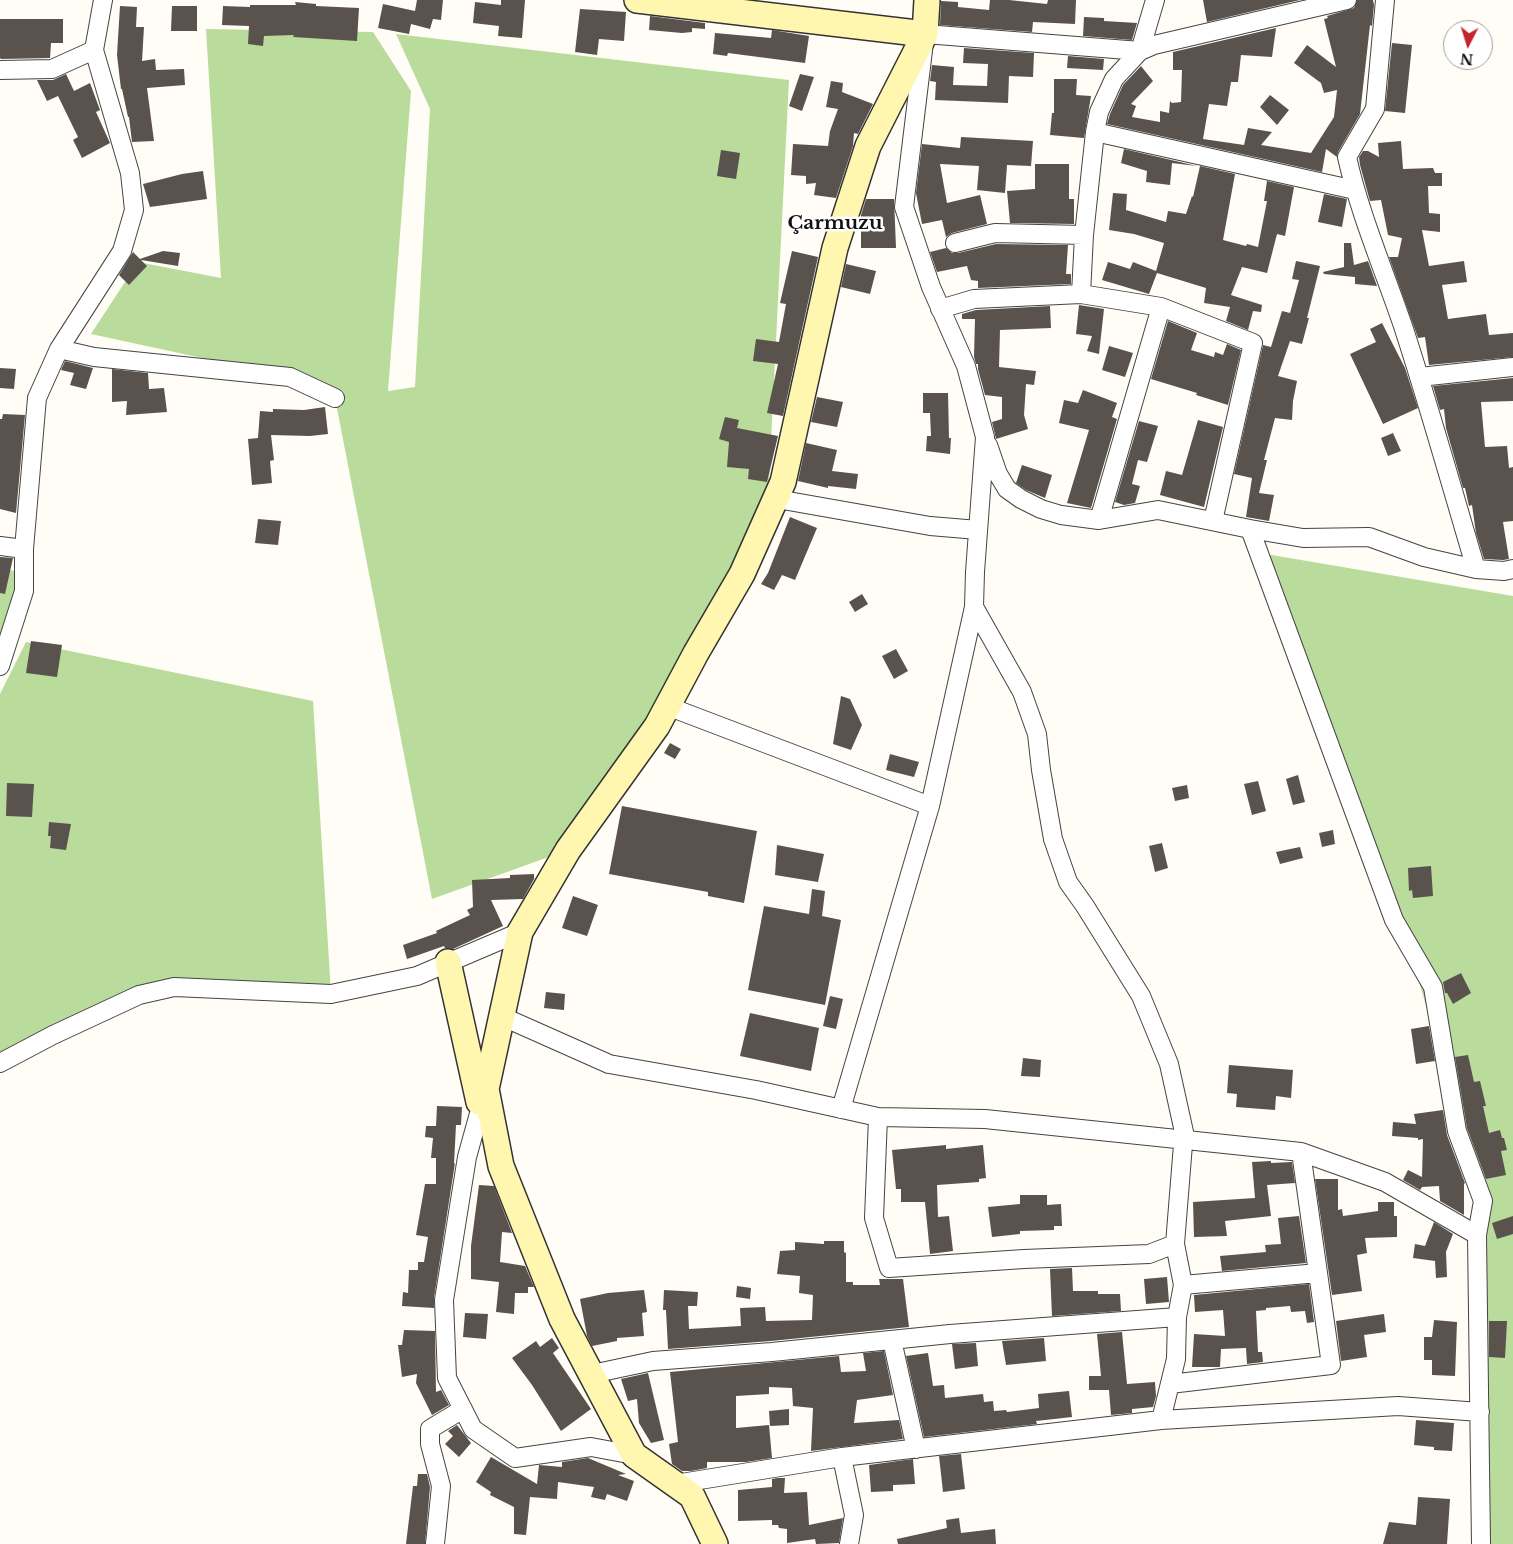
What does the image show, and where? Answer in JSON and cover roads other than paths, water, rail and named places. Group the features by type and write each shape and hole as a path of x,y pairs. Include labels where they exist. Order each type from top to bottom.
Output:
{"street":[{"path":"0,666 24,591 24,549 37,398 60,349 122,251 134,210 130,173 94,50 103,0"},
{"path":"637,0 924,34 1140,51"},
{"path":"927,0 904,207 931,287 966,366 985,437 998,474 1007,489 1021,499 1041,509 1061,514 1099,520 1158,510 1303,538 1370,537 1424,557 1476,569 1504,571 1513,569"},
{"path":"1140,51 1155,0"},
{"path":"1081,294 1084,235 1095,132 1099,112 1114,79 1140,51 1154,45 1348,0"},
{"path":"1385,0 1375,110 1347,157 1355,190 1390,286 1420,377 1476,569"},
{"path":"634,1454 591,1447 515,1458 473,1429 447,1378 444,1300 467,1157 483,1100 520,932 568,850 657,726 696,653 742,574 777,498 783,482 812,346 841,229 868,146 924,34"},
{"path":"0,70 52,69 94,50"},
{"path":"1095,132 1355,190"},
{"path":"955,243 995,234 1084,235"},
{"path":"940,309 974,299 1081,294 1161,307 1253,343 1213,520"},
{"path":"1099,520 1161,307"},
{"path":"60,349 94,357 290,377 335,398"},
{"path":"1420,377 1513,367"},
{"path":"841,1109 930,806 974,608 985,437"},
{"path":"777,498 930,526 978,530"},
{"path":"1250,529 1271,582 1344,789 1394,920 1434,987 1457,1131 1483,1201 1477,1235 1481,1544"},
{"path":"0,546 24,549"},
{"path":"974,608 1022,692 1037,734 1053,839 1068,882 1141,996 1168,1064 1184,1132 1175,1244 1183,1285 1177,1317 1176,1359 1161,1420"},
{"path":"667,706 930,806"},
{"path":"0,1063 53,1034 139,995 174,987 331,994 417,976 520,932"},
{"path":"448,962 501,1166 562,1319 634,1454 692,1496 715,1544"},
{"path":"501,1016 609,1064 756,1090 878,1117 984,1120 1301,1152 1385,1182 1477,1235"},
{"path":"878,1117 874,1218 890,1268 1024,1259 1150,1254 1175,1244"},
{"path":"1170,1384 1331,1365 1301,1152"},
{"path":"1183,1285 1318,1272"},
{"path":"592,1374 653,1361 1177,1317"},
{"path":"892,1340 916,1449"},
{"path":"675,1484 842,1458 1161,1420 1398,1406 1480,1412"},
{"path":"435,1544 441,1486 430,1444 430,1429 463,1409"},
{"path":"842,1458 854,1515 849,1544"}],"district":[{"name":"Çarmuzu","path":"835,224"}]}
